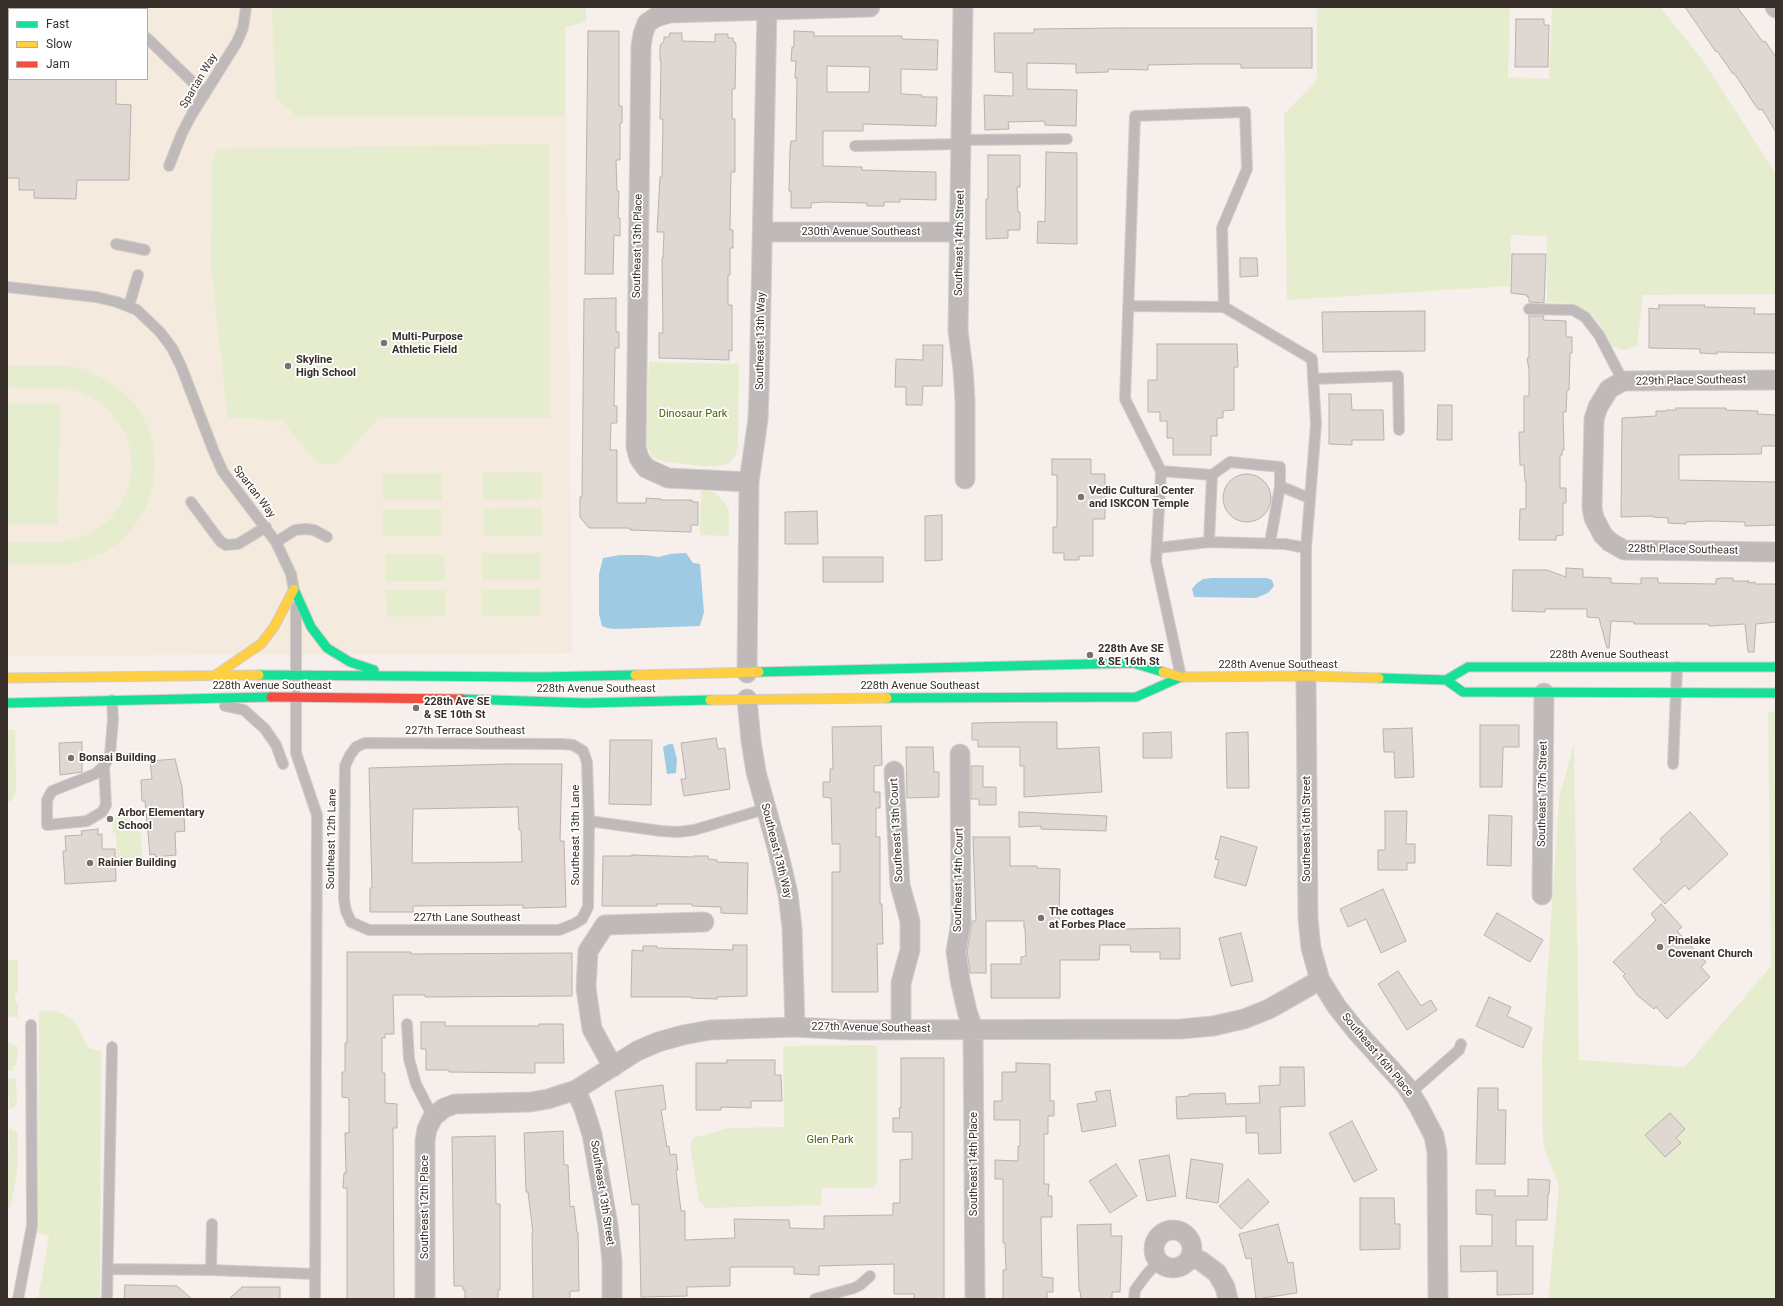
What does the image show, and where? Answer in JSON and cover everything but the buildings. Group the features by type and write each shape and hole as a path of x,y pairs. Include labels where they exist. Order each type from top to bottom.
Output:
{"main road":[{"path":"294,589 311,627 327,648 350,662 392,676"},
{"path":"214,676 261,644 274,627 294,589"},
{"name":"228th Avenue Southeast","path":"7,678 296,675 541,677 747,673 827,674 1133,663 1181,677 1306,676 1446,680 1468,667 1776,667"},
{"path":"629,675 646,683"},
{"name":"228th Avenue Southeast","path":"7,703 188,698 296,697 586,703 745,693 1136,697 1181,677"},
{"path":"1446,680 1463,692 1776,693"}],"street":[{"path":"767,9 870,7"},
{"name":"Southeast 14th Street","path":"963,7 958,331 965,401 965,479"},
{"name":"Southeast 13th Place","path":"749,482 668,478 646,468 639,458 636,447 641,46 643,34 648,23 656,18 670,13 767,9"},
{"name":"Southeast 13th Way","path":"747,673 749,482 758,419 759,393 767,9"},
{"name":"230th Avenue Southeast","path":"763,232 960,232"},
{"name":"229th Place Southeast","path":"1616,385 1776,380"},
{"name":"228th Place Southeast","path":"1616,385 1598,407 1594,419 1592,508 1598,528 1610,542 1624,550 1631,551 1776,552"},
{"name":"Southeast 16th Street","path":"1306,676 1308,919 1311,948 1320,980"},
{"name":"Southeast 13th Way","path":"745,693 756,772 778,851 788,894 792,928 796,1027"},
{"name":"Southeast 17th Street","path":"1542,895 1544,693"},
{"name":"Southeast 14th Court","path":"960,754 961,922 956,951 967,1011 973,1029"},
{"name":"Southeast 13th Court","path":"894,772 900,885 910,921 910,950 901,984 901,1029"},
{"path":"613,1067 592,1029 586,988 588,951 605,925 704,922"},
{"name":"227th Avenue Southeast","path":"433,1117 444,1108 455,1104 531,1102 576,1090 637,1052 658,1042 710,1030 796,1027 852,1030 1181,1029 1213,1026 1244,1019 1269,1009 1320,980"},
{"name":"Southeast 16th Place","path":"1320,980 1337,1007 1410,1093 1434,1136 1437,1152 1438,1299"},
{"name":"Southeast 14th Place","path":"973,1029 975,1299"},
{"name":"Southeast 13th Street","path":"576,1090 592,1134 607,1218 612,1261 612,1299"},
{"name":"Southeast 12th Place","path":"425,1299 425,1141 427,1129 433,1117"},
{"path":"1170,1230 1183,1233 1188,1237 1192,1250 1191,1257 1187,1263 1175,1269 1168,1268 1158,1262 1154,1255 1155,1242 1164,1232 1170,1230"},
{"path":"1191,1257 1201,1261 1217,1273 1225,1287 1228,1299"}],"lane":[{"name":"Spartan Way","path":"169,166 182,133 243,28 246,7"},
{"path":"148,39 205,94"},
{"path":"1181,677 1156,560 1161,471 1125,399 1135,116 1245,112 1247,169 1222,228 1224,307"},
{"path":"855,146 1067,139"},
{"path":"116,244 145,250"},
{"path":"129,306 138,275"},
{"name":"Spartan Way","path":"7,287 96,297 129,306 144,315 160,332 172,348 181,366 223,472 276,542 286,563 294,589 296,615 296,753 317,815 315,1299"},
{"path":"1129,306 1224,307 1312,359 1316,424 1306,548 1306,676"},
{"path":"1529,309 1573,310 1585,317 1599,335 1616,385"},
{"path":"1313,379 1398,376 1399,430"},
{"path":"1161,471 1212,475 1230,462 1280,467 1280,486 1270,543"},
{"path":"1210,542 1212,475"},
{"path":"1280,486 1309,498"},
{"path":"192,502 220,541 226,545 238,544 266,528"},
{"path":"276,542 296,530 305,529 314,530 327,537"},
{"path":"1157,548 1210,542 1270,543 1306,548"},
{"path":"1673,764 1677,667"},
{"path":"188,698 244,710 265,729 276,745 283,764"},
{"path":"104,766 106,805 102,812 87,821 47,825 47,800 52,791 95,774 104,766 110,755 112,746 112,700"},
{"name":"227th Terrace Southeast","path":"350,755 356,747 365,743 562,744 573,745 583,751"},
{"name":"Southeast 13th Lane","path":"582,919 588,907 589,821 587,762 583,751"},
{"name":"Southeast 12th Lane","path":"350,755 346,766 344,900 346,912 351,922"},
{"path":"589,821 661,832 678,832 694,830 766,809"},
{"name":"227th Lane Southeast","path":"351,922 369,930 559,930 582,919"},
{"path":"408,1024 409,1059 416,1084 433,1117"},
{"path":"18,1299 32,1226 31,1025"},
{"path":"1410,1093 1458,1050 1461,1044"},
{"path":"107,1299 112,1047"},
{"path":"211,1270 212,1224"},
{"path":"1134,1299 1136,1290 1146,1275 1158,1262"},
{"path":"108,1269 211,1270 315,1274"},
{"path":"815,1299 854,1288 870,1276"}],"shaded area":[{"name":"Skyline High School","path":"7,7 565,7 572,653 7,656"}],"green space":[{"path":"272,7 586,7 586,22 565,27 565,116 298,117 276,98"},
{"path":"1317,7 1510,7 1508,77 1549,79 1552,7 1660,7 1704,62 1776,174 1776,294 1643,295 1637,346 1624,350 1611,346 1601,325 1587,311 1567,303 1547,302 1547,236 1511,235 1510,286 1287,300 1284,114 1317,80"},
{"name":"Multi-Purpose Athletic Field","path":"549,144 550,418 379,417 337,464 316,463 282,420 228,418 211,268 212,158 217,149"},
{"name":"Dinosaur Park","path":"649,362 739,364 738,445 736,454 731,462 719,466 701,466 666,462 652,457 646,439"},
{"path":"7,365 66,365 84,369 101,377 120,389 135,404 146,423 153,443 155,464 153,486 146,506 135,525 121,541 103,553 83,561 62,565 7,564 7,541 62,542 80,538 97,530 111,518 122,502 129,485 132,466 130,447 123,430 113,414 99,402 83,393 64,388 7,387"},
{"path":"7,404 60,404 58,524 7,524"},
{"path":"542,472 542,499 483,500 483,473"},
{"path":"383,473 441,473 442,500 383,500"},
{"path":"701,489 715,493 724,502 729,510 729,536 700,535"},
{"path":"542,508 542,535 484,536 484,509"},
{"path":"383,509 441,509 441,536 383,536"},
{"path":"482,553 540,553 540,580 482,580"},
{"path":"386,554 444,554 445,581 386,581"},
{"path":"482,589 540,589 540,616 482,616"},
{"path":"386,590 445,590 445,616 387,617"},
{"path":"1768,712 1776,712 1776,1299 1548,1299 1559,1186 1543,1145 1542,1055 1559,799 1574,743 1579,1060 1685,1067 1771,966"},
{"path":"11,729 15,731 16,791 12,800 7,803 7,730"},
{"path":"130,817 130,823 140,823 143,866 125,867 124,861 117,862 116,833 113,833 112,818"},
{"path":"7,960 18,960 18,993 15,994 15,1001 18,1004 18,1018 7,1016"},
{"path":"51,1010 64,1014 75,1022 89,1048 101,1051 100,1299 38,1299 49,1236 35,1232 38,1200 39,1011"},
{"path":"7,1042 18,1047 17,1061 12,1071 7,1071"},
{"name":"Glen Park","path":"783,1046 877,1046 877,1183 873,1188 822,1188 821,1205 706,1208 699,1201 690,1146 693,1138 728,1128 784,1127"},
{"path":"7,1078 16,1078 17,1105 12,1109 9,1109"},
{"path":"9,1128 18,1132 17,1174 10,1208 7,1207"}],"water":[{"path":"686,553 693,563 700,564 704,612 700,626 615,629 602,626 599,614 599,574 603,558 620,555 644,555 659,557 670,554"},
{"path":"1267,578 1272,580 1274,586 1268,593 1256,598 1194,597 1192,589 1196,584 1203,579"},
{"path":"673,744 677,759 676,773 667,774 663,747"}],"traffic: fast":[{"path":"294,589 311,627 327,648 350,662 374,670"},
{"path":"759,672 1133,663 1163,672"},
{"path":"1379,678 1446,680 1468,667 1776,667"},
{"path":"259,675 541,677 635,675"},
{"path":"887,698 1136,697 1181,677"},
{"path":"1446,680 1463,692 1776,693"},
{"path":"7,703 271,697"},
{"path":"462,699 586,703 710,700"}],"traffic: slow":[{"path":"214,676 261,644 274,627 294,589"},
{"path":"635,675 759,672"},
{"path":"1163,672 1181,677 1306,676 1379,678"},
{"path":"7,678 259,675"},
{"path":"710,700 887,698"}],"traffic: jam":[{"path":"271,697 462,699"}],"place":[{"name":"Multi-Purpose Athletic Field","path":"384,343"},
{"name":"Skyline High School","path":"288,366"},
{"name":"Vedic Cultural Center and ISKCON Temple","path":"1081,497"},
{"name":"228th Ave SE & SE 16th St","path":"1090,655"},
{"name":"228th Ave SE & SE 10th St","path":"416,708"},
{"name":"Bonsai Building","path":"71,758"},
{"name":"Arbor Elementary School","path":"110,819"},
{"name":"Rainier Building","path":"90,863"},
{"name":"The cottages at Forbes Place","path":"1041,918"},
{"name":"Pinelake Covenant Church","path":"1660,947"}]}
